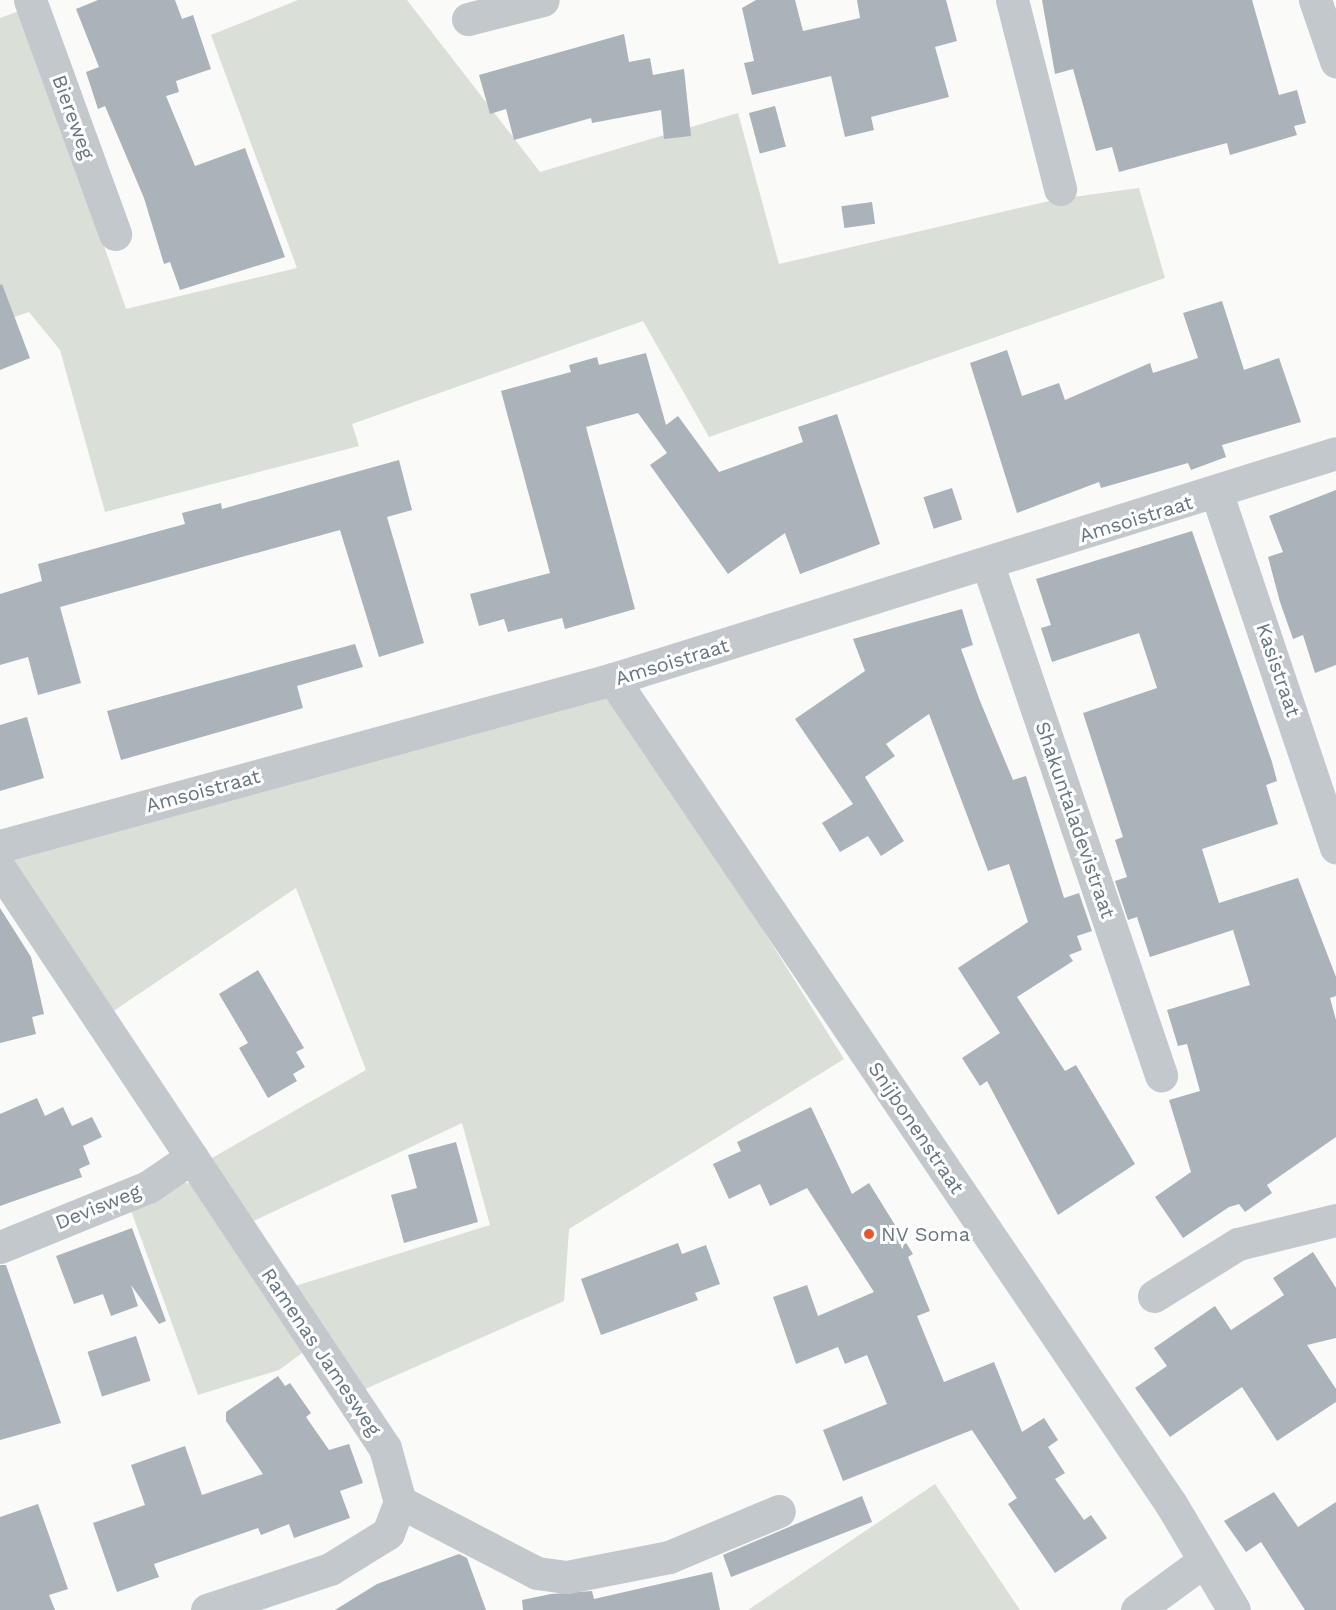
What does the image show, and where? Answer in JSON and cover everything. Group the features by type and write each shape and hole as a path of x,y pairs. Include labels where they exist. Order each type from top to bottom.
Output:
{"street":[{"name":"Biereweg","path":"30,0 116,234"},
{"path":"468,19 543,0"},
{"path":"1012,0 1060,189"},
{"path":"1315,0 1336,61"},
{"name":"Amsoistraat","path":"0,846 613,679 988,566 1217,494 1336,453"},
{"name":"Kasistraat","path":"1217,494 1336,847"},
{"name":"Shakuntaladevistraat","path":"988,566 1161,1075"},
{"name":"Snijbonenstraat","path":"613,679 1171,1504 1202,1562 1234,1610"},
{"name":"Ramenas Jamesweg","path":"0,869 385,1448 400,1502"},
{"name":"Devisweg","path":"0,1247 148,1187 192,1157"},
{"path":"1154,1296 1238,1244 1336,1220"},
{"path":"207,1610 330,1569 388,1533 400,1502 537,1573 567,1576 669,1557 779,1511"},
{"path":"1137,1610 1202,1562"}],"shaded area":[{"path":"298,0 407,0 540,172 738,113 779,264 1058,199 1139,188 1165,278 709,437 643,321 352,424 359,446 105,512 60,350 29,312 0,322 0,18 22,10 126,309 297,268 211,35"},
{"path":"603,695 622,705 844,1059 569,1229 564,1301 363,1390 292,1287 490,1225 462,1123 247,1224 205,1162 366,1070 296,888 109,1014 12,867 14,856"},
{"path":"181,1182 196,1184 309,1348 279,1370 198,1395 129,1205"},
{"path":"935,1484 1020,1610 748,1610"}],"building":[{"path":"98,0 175,0 182,19 193,15 211,69 176,81 179,92 166,96 195,166 245,148 285,257 180,290 170,262 164,264 144,198 105,106 98,109 86,72 99,67 76,9"},
{"path":"756,0 795,0 803,31 860,18 857,0 946,0 957,41 935,47 949,97 871,117 874,130 845,137 831,76 752,95 744,63 754,61 742,8"},
{"path":"1042,0 1252,0 1279,95 1297,90 1306,123 1294,126 1297,135 1230,155 1227,143 1119,172 1112,147 1096,151 1073,69 1055,74"},
{"path":"624,34 629,62 650,58 653,75 684,69 691,136 664,139 661,110 592,123 591,118 514,140 506,109 490,114 479,75"},
{"path":"775,106 786,147 760,154 749,113"},
{"path":"872,202 875,224 844,228 841,206"},
{"path":"2,284 30,358 0,370 0,285"},
{"path":"1222,301 1244,370 1279,358 1301,422 1222,445 1226,457 1191,470 1188,463 1101,488 1099,482 1017,513 970,363 1007,350 1022,396 1059,383 1065,400 1150,363 1153,373 1198,358 1183,313"},
{"path":"646,353 666,425 678,416 719,472 803,442 798,427 837,414 880,544 800,574 785,533 728,574 650,465 667,453 638,413 586,427 635,609 565,629 562,618 508,632 504,619 479,626 470,594 550,573 501,391 571,372 569,365 597,357 599,365"},
{"path":"399,460 412,510 387,517 424,643 379,657 340,530 60,607 81,683 38,695 28,657 0,665 0,594 42,581 38,564 185,524 182,513 221,503 222,509"},
{"path":"952,488 962,519 934,529 923,497"},
{"path":"1336,490 1336,665 1315,673 1303,635 1293,639 1280,602 1268,557 1283,552 1269,516"},
{"path":"1192,531 1277,781 1266,785 1278,824 1202,849 1219,903 1298,878 1336,977 1336,996 1330,998 1336,1020 1336,1137 1267,1185 1272,1193 1245,1212 1239,1204 1229,1207 1183,1238 1155,1197 1191,1172 1169,1100 1200,1091 1187,1044 1178,1046 1167,1010 1250,985 1233,930 1150,957 1137,917 1128,920 1115,881 1127,877 1115,840 1123,837 1083,713 1157,688 1139,633 1052,662 1041,628 1051,625 1036,579"},
{"path":"962,609 973,645 961,649 980,701 1013,780 1026,776 1064,898 1079,893 1092,931 1077,936 1082,950 1069,955 1073,961 1017,997 1065,1071 1076,1065 1135,1164 1058,1215 987,1081 980,1086 962,1058 1000,1033 958,968 1028,922 1009,864 988,871 929,714 886,744 895,756 865,777 904,841 881,856 868,836 840,852 822,823 853,804 795,719 865,671 853,639"},
{"path":"355,644 363,667 297,686 303,708 121,760 107,711"},
{"path":"27,717 44,778 0,791 0,725"},
{"path":"0,908 31,957 44,1014 32,1017 36,1034 0,1043"},
{"path":"258,970 304,1048 296,1052 305,1067 293,1074 297,1081 268,1098 239,1048 248,1043 219,994"},
{"path":"37,1098 45,1116 63,1107 72,1126 92,1117 102,1137 83,1146 90,1164 79,1169 82,1177 0,1206 0,1114"},
{"path":"811,1107 852,1194 869,1183 913,1254 908,1257 930,1311 917,1316 944,1382 994,1362 1022,1432 1044,1418 1058,1440 1048,1447 1065,1473 1055,1479 1084,1520 1091,1515 1107,1538 1055,1573 1008,1504 1017,1498 972,1430 843,1481 823,1430 887,1404 867,1355 845,1364 838,1347 796,1364 773,1297 807,1285 818,1316 874,1292 807,1188 770,1206 760,1184 729,1199 713,1164 741,1151 737,1142"},
{"path":"456,1142 478,1222 404,1243 391,1195 417,1188 408,1155"},
{"path":"132,1228 166,1321 159,1324 131,1285 138,1306 111,1316 103,1294 74,1304 56,1256"},
{"path":"678,1243 682,1254 706,1245 720,1284 695,1293 698,1300 601,1335 581,1279"},
{"path":"1313,1252 1336,1288 1336,1338 1307,1345 1336,1389 1336,1402 1277,1441 1242,1387 1170,1437 1135,1388 1167,1366 1154,1348 1215,1306 1231,1330 1284,1295 1273,1278"},
{"path":"0,1265 6,1265 61,1423 0,1440"},
{"path":"136,1336 151,1381 102,1396 87,1352"},
{"path":"278,1376 285,1386 290,1383 311,1413 306,1417 329,1450 349,1444 363,1483 340,1491 350,1518 294,1538 289,1524 261,1535 258,1528 154,1564 159,1577 117,1592 93,1523 145,1505 131,1465 185,1446 202,1495 263,1474 226,1421 226,1412"},
{"path":"1274,1492 1298,1527 1336,1502 1336,1610 1305,1610 1261,1542 1246,1552 1224,1521"},
{"path":"862,1496 872,1522 731,1577 723,1555"},
{"path":"38,1504 68,1589 49,1595 55,1610 0,1610 0,1517"},
{"path":"459,1554 467,1558 486,1610 335,1610 377,1584"},
{"path":"712,1572 720,1610 523,1610 522,1600 551,1594 592,1591 594,1599"}],"place":[{"name":"NV Soma","path":"869,1234"}]}
